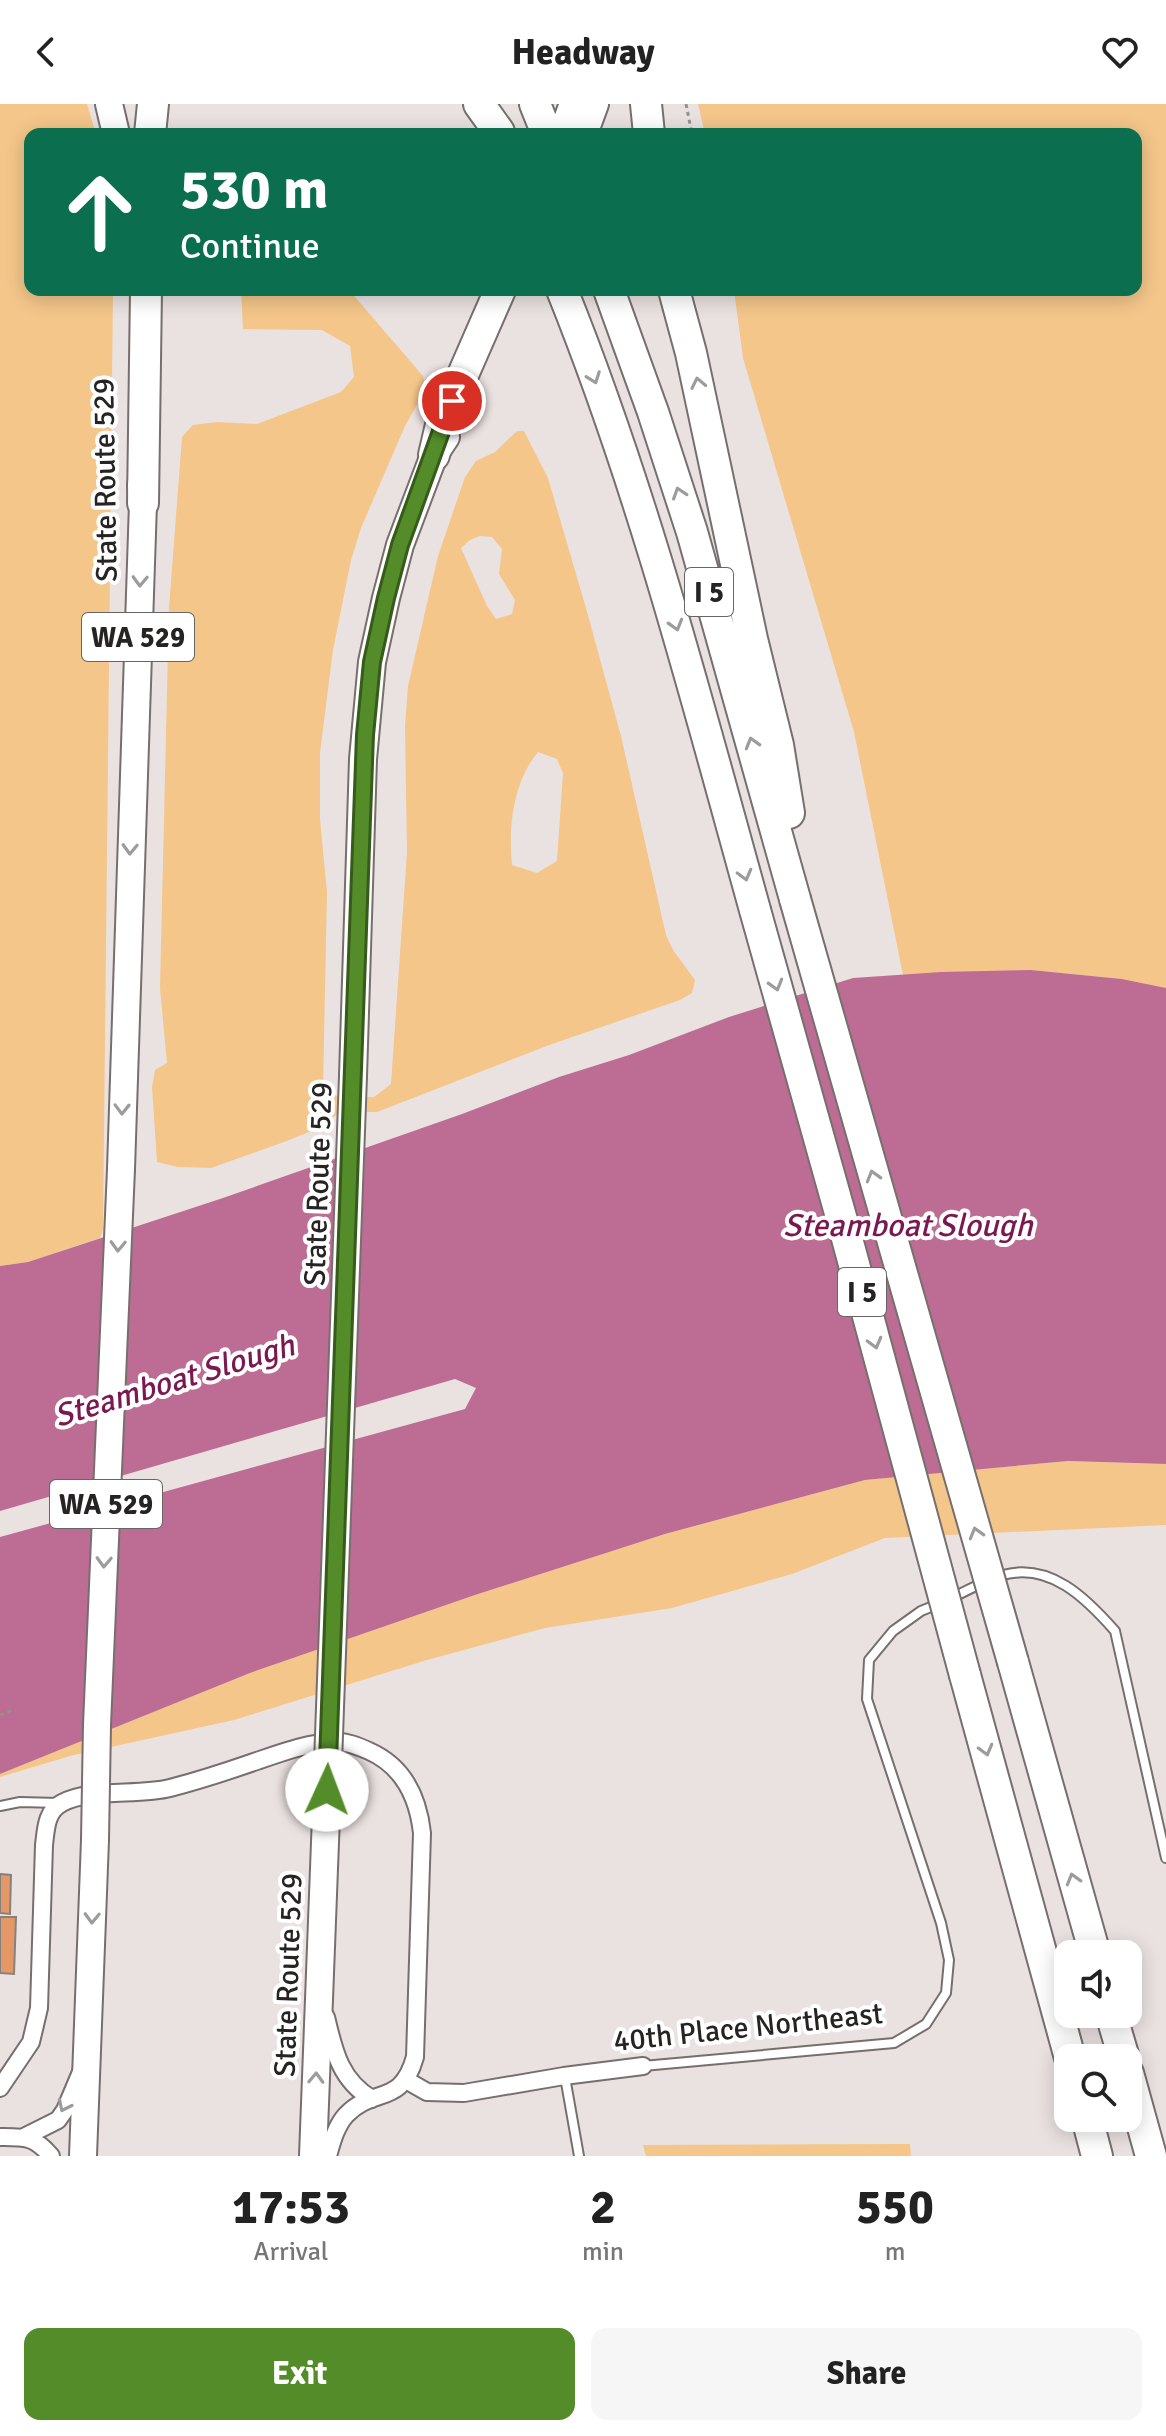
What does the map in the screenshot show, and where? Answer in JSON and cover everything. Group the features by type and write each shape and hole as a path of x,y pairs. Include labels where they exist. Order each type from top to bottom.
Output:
{"highway":[{"path":"151,128 153,104"},
{"path":"479,104 496,128"},
{"path":"486,104 497,128"},
{"path":"535,104 545,128"},
{"path":"566,128 575,104"},
{"path":"646,104 648,128"},
{"path":"143,503 146,296"},
{"path":"434,455 441,425 497,296"},
{"name":"I 5","path":"611,296 692,532 1091,1940"},
{"path":"676,296 778,745 792,834 795,899"},
{"name":"I 5","path":"565,297 658,564 849,1246 1066,2044"},
{"path":"1142,2124 1151,2156"},
{"path":"1091,2132 1097,2156"}],"main road":[{"path":"109,104 115,128"},
{"path":"586,128 595,104"},
{"name":"State Route 529","path":"83,2156 143,503 136,431 133,296"},
{"name":"State Route 529","path":"313,2156 363,759 372,662 400,545 434,455 451,430 509,296"}],"street":[{"path":"0,2088 31,2042 36,2026 44,1845 47,1822 60,1803 75,1797 167,1789 295,1748 336,1741 357,1745 384,1758 404,1779 419,1811 422,1833 415,2047 411,2071 406,2080 398,2089 354,2108 343,2118 328,2156"},
{"path":"320,1990 338,2063 350,2083 372,2099"},
{"path":"24,2137 58,2120 87,2059"},
{"name":"40th Place Northeast","path":"406,2080 427,2092 464,2093 643,2066"},
{"path":"0,2137 24,2137 39,2142 51,2156"}],"lane":[{"name":"40th Place Northeast","path":"643,2066 894,2043 926,2024 946,1993 949,1960 941,1923 867,1699 869,1660 893,1631 921,1611 1004,1575 1037,1573 1074,1590 1115,1631 1166,1858"},
{"path":"0,1806 20,1802 60,1803"},
{"path":"564,2076 579,2156"}],"path":[{"path":"686,104 691,128"},
{"path":"0,1715 13,1710"}],"shaded area":[{"path":"0,104 87,104 94,128 24,128 24,296 113,296 103,1229 100,1238 28,1262 0,1266"},
{"path":"698,104 1166,104 1166,988 1122,979 1031,970 903,975 854,732 743,358 735,296 1142,296 1142,128 704,128"},
{"path":"241,296 354,296 423,376 426,389 405,426 361,528 351,560 333,650 320,753 320,819 327,892 323,1089 339,1097 374,1097 391,1084 407,852 405,726 408,686 438,556 465,477 476,461 495,452 517,431 524,431 548,478 621,736 666,935 695,980 692,993 680,1000 552,1044 377,1112 343,1112 325,1121 319,1128 211,1168 177,1167 157,1162 152,1087 155,1070 167,1063 160,988 169,608 182,437 193,425 217,422 257,424 341,392 354,377 350,346 322,330 243,329","holes":["480,536 492,537 502,549 499,574 515,600 512,614 496,619 461,548","538,752 557,759 563,773 557,861 537,873 512,865 514,806 523,777"]},
{"path":"1068,1461 1166,1464 1166,1525 885,1538 792,1574 672,1608 545,1628 427,1660 234,1720 70,1756 0,1777 0,1774 250,1673 475,1595 665,1534 865,1480"},
{"path":"910,2144 911,2156 646,2156 643,2145"}],"water":[{"name":"Steamboat Slough","path":"1031,970 1122,979 1166,988 1166,1464 1068,1461 865,1480 665,1534 475,1595 250,1673 0,1774 0,1266 28,1262 223,1198 729,1017 853,978"}],"pier":[{"path":"455,1379 476,1388 465,1409 0,1537 0,1511"}],"building":[{"path":"0,1874 11,1875 10,1914 0,1913"},
{"path":"0,1917 16,1917 14,1974 0,1973"}],"route":[{"path":"327,1790 365,735 372,662 386,598 400,545 452,401"}]}
